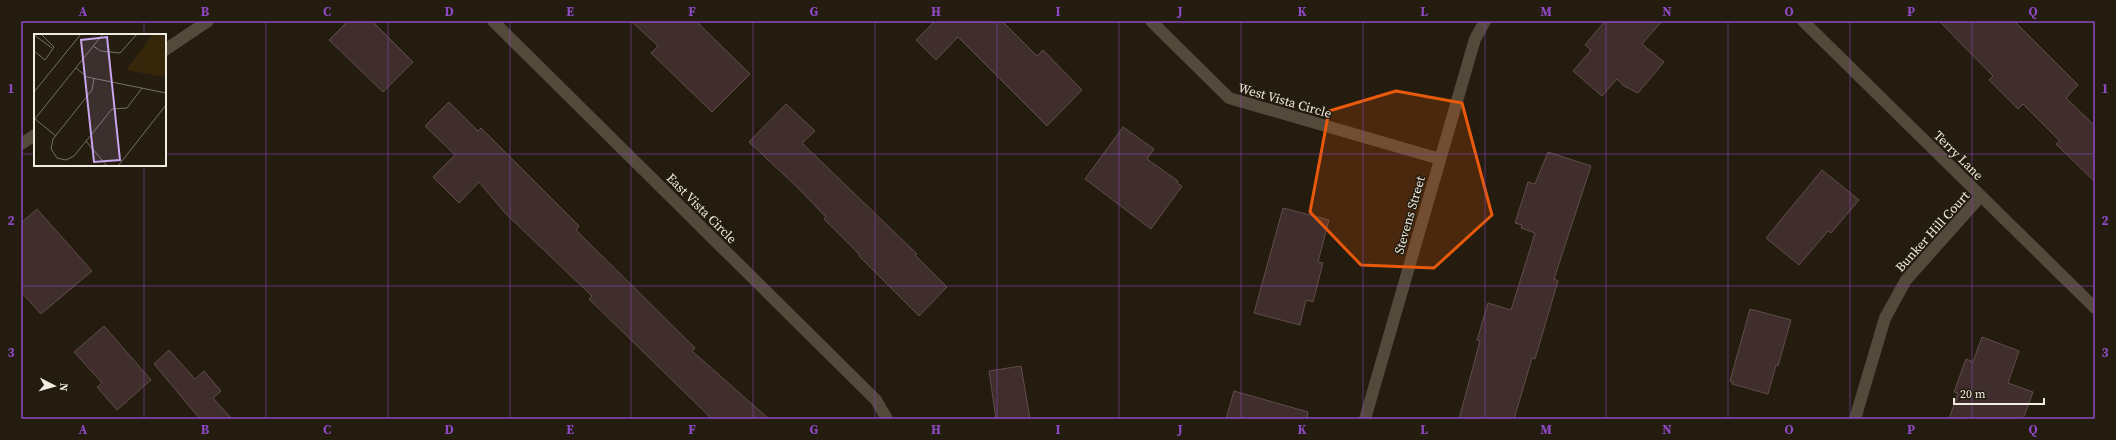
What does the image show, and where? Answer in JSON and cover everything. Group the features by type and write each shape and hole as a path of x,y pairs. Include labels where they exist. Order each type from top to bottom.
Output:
{"street":[{"path":"166,49 208,21"},
{"name":"East Vista Circle","path":"493,21 876,400 887,419"},
{"name":"West Vista Circle","path":"1150,21 1228,98 1440,159"},
{"name":"Stevens Street","path":"1365,419 1475,39 1484,21"},
{"name":"Terry Lane","path":"1803,21 2095,308"},
{"path":"21,144 34,136"},
{"name":"Bunker Hill Court","path":"1855,419 1885,318 1902,286 1981,196"}],"highlighted area":[{"path":"1396,91 1462,103 1492,215 1434,268 1361,265 1310,212 1329,111"}],"building":[{"path":"348,21 372,21 413,62 383,92 329,40"},
{"path":"631,21 696,21 750,74 712,112 651,53 658,46"},
{"path":"935,21 1002,21 1037,56 1043,50 1082,90 1047,126 958,37 936,60 916,40"},
{"path":"1605,21 1662,21 1642,44 1664,62 1638,93 1624,86 1617,79 1602,96 1573,71 1591,50 1585,45"},
{"path":"1939,21 2014,21 2078,85 2066,98 2095,126 2095,182 2056,144 2060,141 2023,104 2018,109 1989,80 1993,76"},
{"path":"449,102 478,131 481,128 579,226 576,230 695,348 692,351 769,419 712,419 589,299 592,296 505,213 479,182 459,203 433,177 455,155 425,126"},
{"path":"786,104 815,131 802,143 917,254 915,255 947,287 919,316 824,219 826,217 797,187 749,142"},
{"path":"1123,127 1154,149 1147,159 1178,181 1177,183 1182,186 1151,229 1085,179"},
{"path":"1548,152 1591,166 1554,279 1558,281 1535,359 1532,358 1514,419 1459,419 1480,341 1477,340 1488,303 1511,310 1535,233 1521,228 1522,225 1515,223 1528,182 1535,184"},
{"path":"1822,170 1859,200 1831,233 1828,231 1799,265 1766,238"},
{"path":"1283,208 1329,220 1318,262 1323,263 1313,302 1306,300 1300,325 1254,313"},
{"path":"37,209 92,271 41,314 21,292 21,223"},
{"path":"1750,309 1791,320 1778,366 1776,365 1768,394 1732,384 1733,382 1730,381"},
{"path":"104,326 151,380 117,410 97,387 102,383 74,352"},
{"path":"1982,337 2019,351 2008,383 2033,392 2023,419 1949,419 1958,393 1954,392 1966,359 1973,362"},
{"path":"169,350 195,379 204,371 221,391 213,398 232,419 200,419 154,364"},
{"path":"1021,366 1030,419 996,419 989,371"},
{"path":"1234,391 1308,412 1307,419 1226,419"}]}
